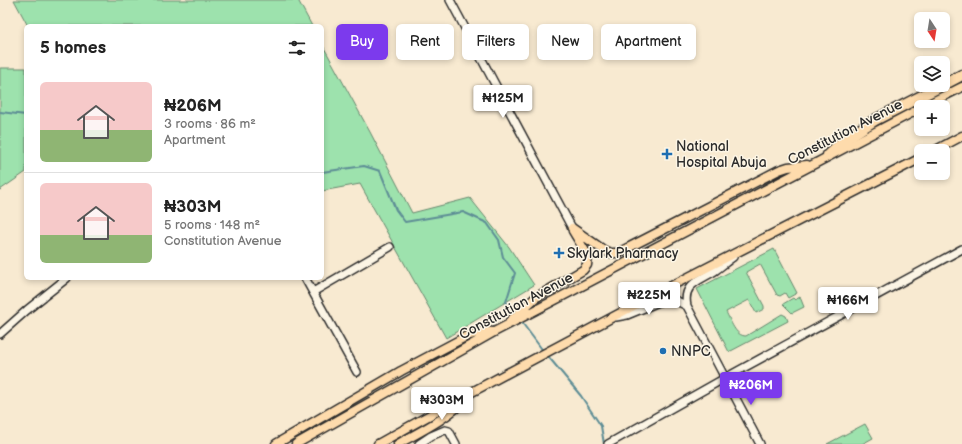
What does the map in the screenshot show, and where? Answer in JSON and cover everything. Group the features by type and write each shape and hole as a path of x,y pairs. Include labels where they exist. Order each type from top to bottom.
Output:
{"highway":[{"path":"950,81 962,75"},
{"path":"828,155 844,140 875,120 929,92"}],"main road":[{"name":"Constitution Avenue","path":"936,100 962,87"},
{"name":"Constitution Avenue","path":"296,444 494,332 914,111"},
{"path":"947,144 962,136"},
{"path":"378,444 614,317 914,162"},
{"path":"572,228 605,251 618,253 779,170 788,167 812,164"},
{"path":"502,328 532,301 582,270 586,265 588,260 586,253 572,228"},
{"path":"276,444 401,371 467,336 484,332 494,332"},
{"path":"398,444 446,416 456,409 474,391"}],"street":[{"path":"450,0 572,228"},
{"path":"313,292 390,247"},
{"path":"608,444 725,378 962,249"},
{"path":"739,252 715,271 697,280 691,285 687,290 685,298 687,306 760,444"},
{"path":"0,334 64,280"},
{"path":"306,280 357,372"},
{"path":"614,317 626,315 666,298 673,299 687,306"},
{"path":"419,444 431,436 445,430 449,432 456,444"}],"green space":[{"path":"14,0 298,0 311,24 27,24"},
{"path":"324,48 412,213 470,198 509,247 534,285 446,338 360,184 324,191"},
{"path":"0,68 24,68 24,173 0,190"},
{"path":"774,249 797,293 788,298 785,293 780,296 777,295 760,264 746,272 764,306 764,309 756,313 749,300 726,312 736,331 739,334 746,336 782,314 786,316 788,321 729,352 697,289"},
{"path":"800,297 804,307 792,313 783,304 793,298 795,300"},
{"path":"865,424 873,438 862,444 827,444"}],"waterway":[{"path":"0,112 24,115"},
{"path":"324,172 364,166 380,171 396,210 405,222 463,212 487,223 499,240 503,257 515,273 506,302 515,314"},
{"path":"520,320 544,352"},
{"path":"547,355 581,396 601,426 604,444"}],"place":[{"name":"National Hospital Abuja","path":"667,154"},
{"name":"Skylark Pharmacy","path":"559,253"},
{"name":"NNPC","path":"663,351"}]}
